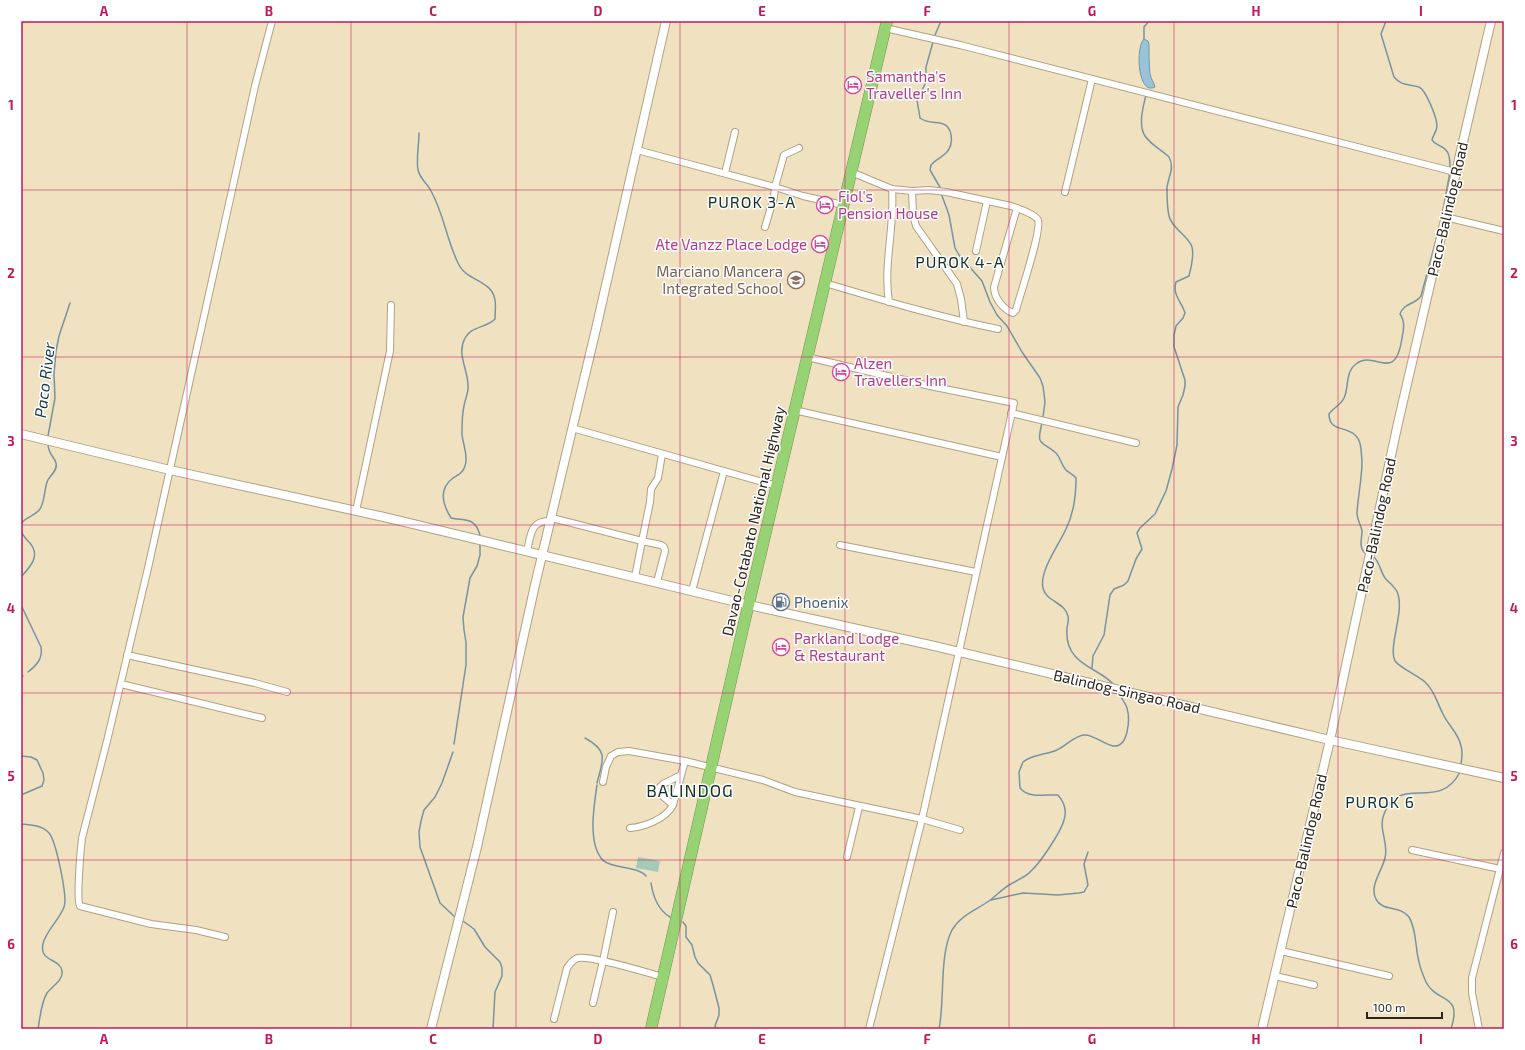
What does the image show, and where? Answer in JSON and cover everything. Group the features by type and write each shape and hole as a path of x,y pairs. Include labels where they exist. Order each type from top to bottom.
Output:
{"highway":[{"name":"Davao-Cotabato National Highway","path":"651,1029 794,410 886,25"}],"street":[{"path":"225,937 143,922 84,908 78,904 80,847 121,684 250,110 272,21"},
{"path":"431,1029 477,847 666,21"},
{"name":"Paco-Balindog Road","path":"1262,1029 1330,740 1379,505 1491,21"},
{"path":"886,25 1455,172"},
{"path":"1065,192 1092,79"},
{"path":"725,174 735,132"},
{"path":"765,227 784,155 799,148"},
{"path":"637,150 803,196 844,205"},
{"path":"851,172 892,189 912,191 935,190 1017,208 1036,217 1038,225 1035,243 1016,310 1013,313 998,301 994,287 1017,208"},
{"path":"889,302 887,268 892,223 892,189"},
{"path":"912,191 913,214 916,226 957,284 961,299 964,322"},
{"path":"976,251 987,201"},
{"path":"1445,217 1504,231"},
{"path":"825,283 964,322 998,329"},
{"path":"356,511 390,351 391,305"},
{"path":"807,357 930,386 1014,403 922,820 869,1029"},
{"path":"794,410 1002,457"},
{"path":"1011,414 1136,443"},
{"path":"572,428 777,486"},
{"name":"Balindog-Singao Road","path":"21,434 170,470 527,551 749,606 959,651 1330,740 1504,778"},
{"path":"635,577 651,490 658,478 662,454"},
{"path":"692,591 724,471"},
{"path":"527,551 536,524 551,519 642,540 664,547 657,582"},
{"path":"840,545 976,572"},
{"path":"127,655 286,692"},
{"path":"121,684 262,718"},
{"path":"603,782 608,762 614,753 629,751 685,761 763,780 795,792 922,820 960,830"},
{"path":"630,828 647,825 669,811 673,805 685,761"},
{"path":"673,805 659,793 658,789 663,784 681,775"},
{"path":"847,857 859,807"},
{"path":"1412,850 1500,869"},
{"path":"1479,1029 1472,993 1472,978 1504,853"},
{"path":"593,1002 613,912"},
{"path":"1281,951 1389,976"},
{"path":"554,1019 567,968 577,958 582,957 603,961 663,977"},
{"path":"1275,976 1314,985"}],"green space":[{"path":"638,857 660,861 658,872 636,868"}],"water":[{"path":"1144,39 1148,41 1149,44 1150,74 1155,87 1149,88 1145,85 1142,78 1139,61 1141,44"}],"waterway":[{"path":"935,35 941,21"},
{"path":"1144,39 1144,27 1149,21"},
{"path":"1386,21 1381,34 1394,77 1399,82 1419,87 1425,93 1437,122 1437,128 1432,140 1448,152 1450,168"},
{"path":"933,42 926,67 926,82 917,100 920,118 927,122 945,125 950,131 951,141 949,149 931,165 930,170 941,189"},
{"path":"1092,668 1093,656 1104,635 1110,595 1114,589 1124,585 1128,581 1136,559 1142,549 1137,533 1140,528 1155,514 1166,491 1177,445 1178,407 1185,386 1185,380 1174,347 1176,326 1183,318 1185,313 1176,295 1175,287 1176,282 1189,276 1193,250 1190,243 1175,227 1169,216 1167,206 1167,188 1171,172 1171,161 1169,157 1150,142 1143,132 1141,121 1146,95"},
{"path":"419,133 417,156 418,170 439,209 451,247 459,265 468,274 489,288 493,293 495,300 495,319 492,322 471,331 465,338 463,344 462,357 468,381 468,392 463,409 462,423 462,437 466,453 466,462 460,474 448,482 445,487 443,497 444,503 451,518 473,523 478,529 480,535"},
{"path":"1443,210 1450,172"},
{"path":"941,193 949,215 955,248 959,255 982,281 997,315 1007,326 1022,352 1040,378 1043,386 1045,402 1043,417"},
{"path":"1366,554 1361,546 1362,531 1357,513 1362,468 1359,440 1351,432 1332,424 1329,414 1341,403 1344,398 1350,371 1356,364 1370,360 1384,363 1389,363 1395,360 1399,352 1404,325 1400,314 1404,308 1421,296 1440,225"},
{"name":"Paco River","path":"48,436 55,398 54,374 56,351 59,336 70,303"},
{"path":"1042,423 1040,436 1041,442 1056,453 1064,468 1076,478 1075,497 1071,517 1047,566 1044,574 1043,588 1045,593 1066,611 1068,616 1067,640 1073,653 1084,664 1105,677 1114,685"},
{"name":"Paco River","path":"21,524 40,509 43,503 47,482 55,471 56,463 50,453 48,444"},
{"name":"Paco River","path":"21,530 34,552 31,565 21,577"},
{"path":"454,744 466,665 466,642 463,617 470,578 477,566 480,555 480,543"},
{"path":"1373,556 1385,578 1394,587 1398,594 1399,611 1393,648 1395,661 1400,666 1425,682 1431,689 1445,718 1460,742 1462,748 1461,764"},
{"name":"Paco River","path":"21,605 41,647 39,661 28,672"},
{"path":"939,1029 945,952 952,930 964,917 1029,873 1050,847 1064,820 1064,807 1058,795 1033,795 1028,794 1020,788 1019,772 1023,762 1031,757 1053,752 1077,737 1084,735 1091,736 1109,745 1118,745 1125,737 1128,725 1128,713 1126,706 1118,692"},
{"path":"585,738 598,747 601,752 602,762 597,783"},
{"path":"453,752 442,783 435,797 424,810 419,832 420,847 440,903 455,917"},
{"name":"Paco River","path":"21,756 31,757 37,760 43,773 44,780 42,786 21,795"},
{"path":"1451,1029 1454,1009 1447,1000 1431,989 1426,982 1419,964 1412,922 1405,913 1382,906 1376,899 1374,889 1386,852 1382,820 1391,802 1399,796 1441,790 1451,784 1460,772"},
{"path":"597,785 593,823 594,842 597,851 602,860 613,865 637,870 646,876"},
{"name":"Paco River","path":"21,824 40,827 46,830 52,838 63,882 65,902 62,912 44,939 44,954 58,964 62,974 59,980 47,993 43,1001 38,1029"},
{"path":"991,900 1023,893 1058,895 1084,892 1088,885 1084,864 1088,852"},
{"path":"651,883 653,893 659,907 670,917"},
{"path":"463,921 474,929 485,947 500,962 502,968 502,976 495,992 493,1029"},
{"path":"683,922 686,926 686,937 692,945 698,963 710,975 719,1008 719,1015 715,1026 716,1029"}],"place":[{"name":"Samantha's Traveller's Inn","path":"853,85"},
{"name":"Fiol's Pension House","path":"825,205"},
{"name":"Ate Vanzz Place Lodge","path":"820,244"},
{"name":"Marciano Mancera Integrated School","path":"796,280"},
{"name":"Alzen Travellers Inn","path":"841,372"},
{"name":"Phoenix","path":"781,602"},
{"name":"Parkland Lodge & Restaurant","path":"781,647"}],"district":[{"name":"PUROK 3-A","path":"752,201"},
{"name":"PUROK 4-A","path":"960,261"},
{"name":"BALINDOG","path":"690,790"},
{"name":"PUROK 6","path":"1380,801"}]}
